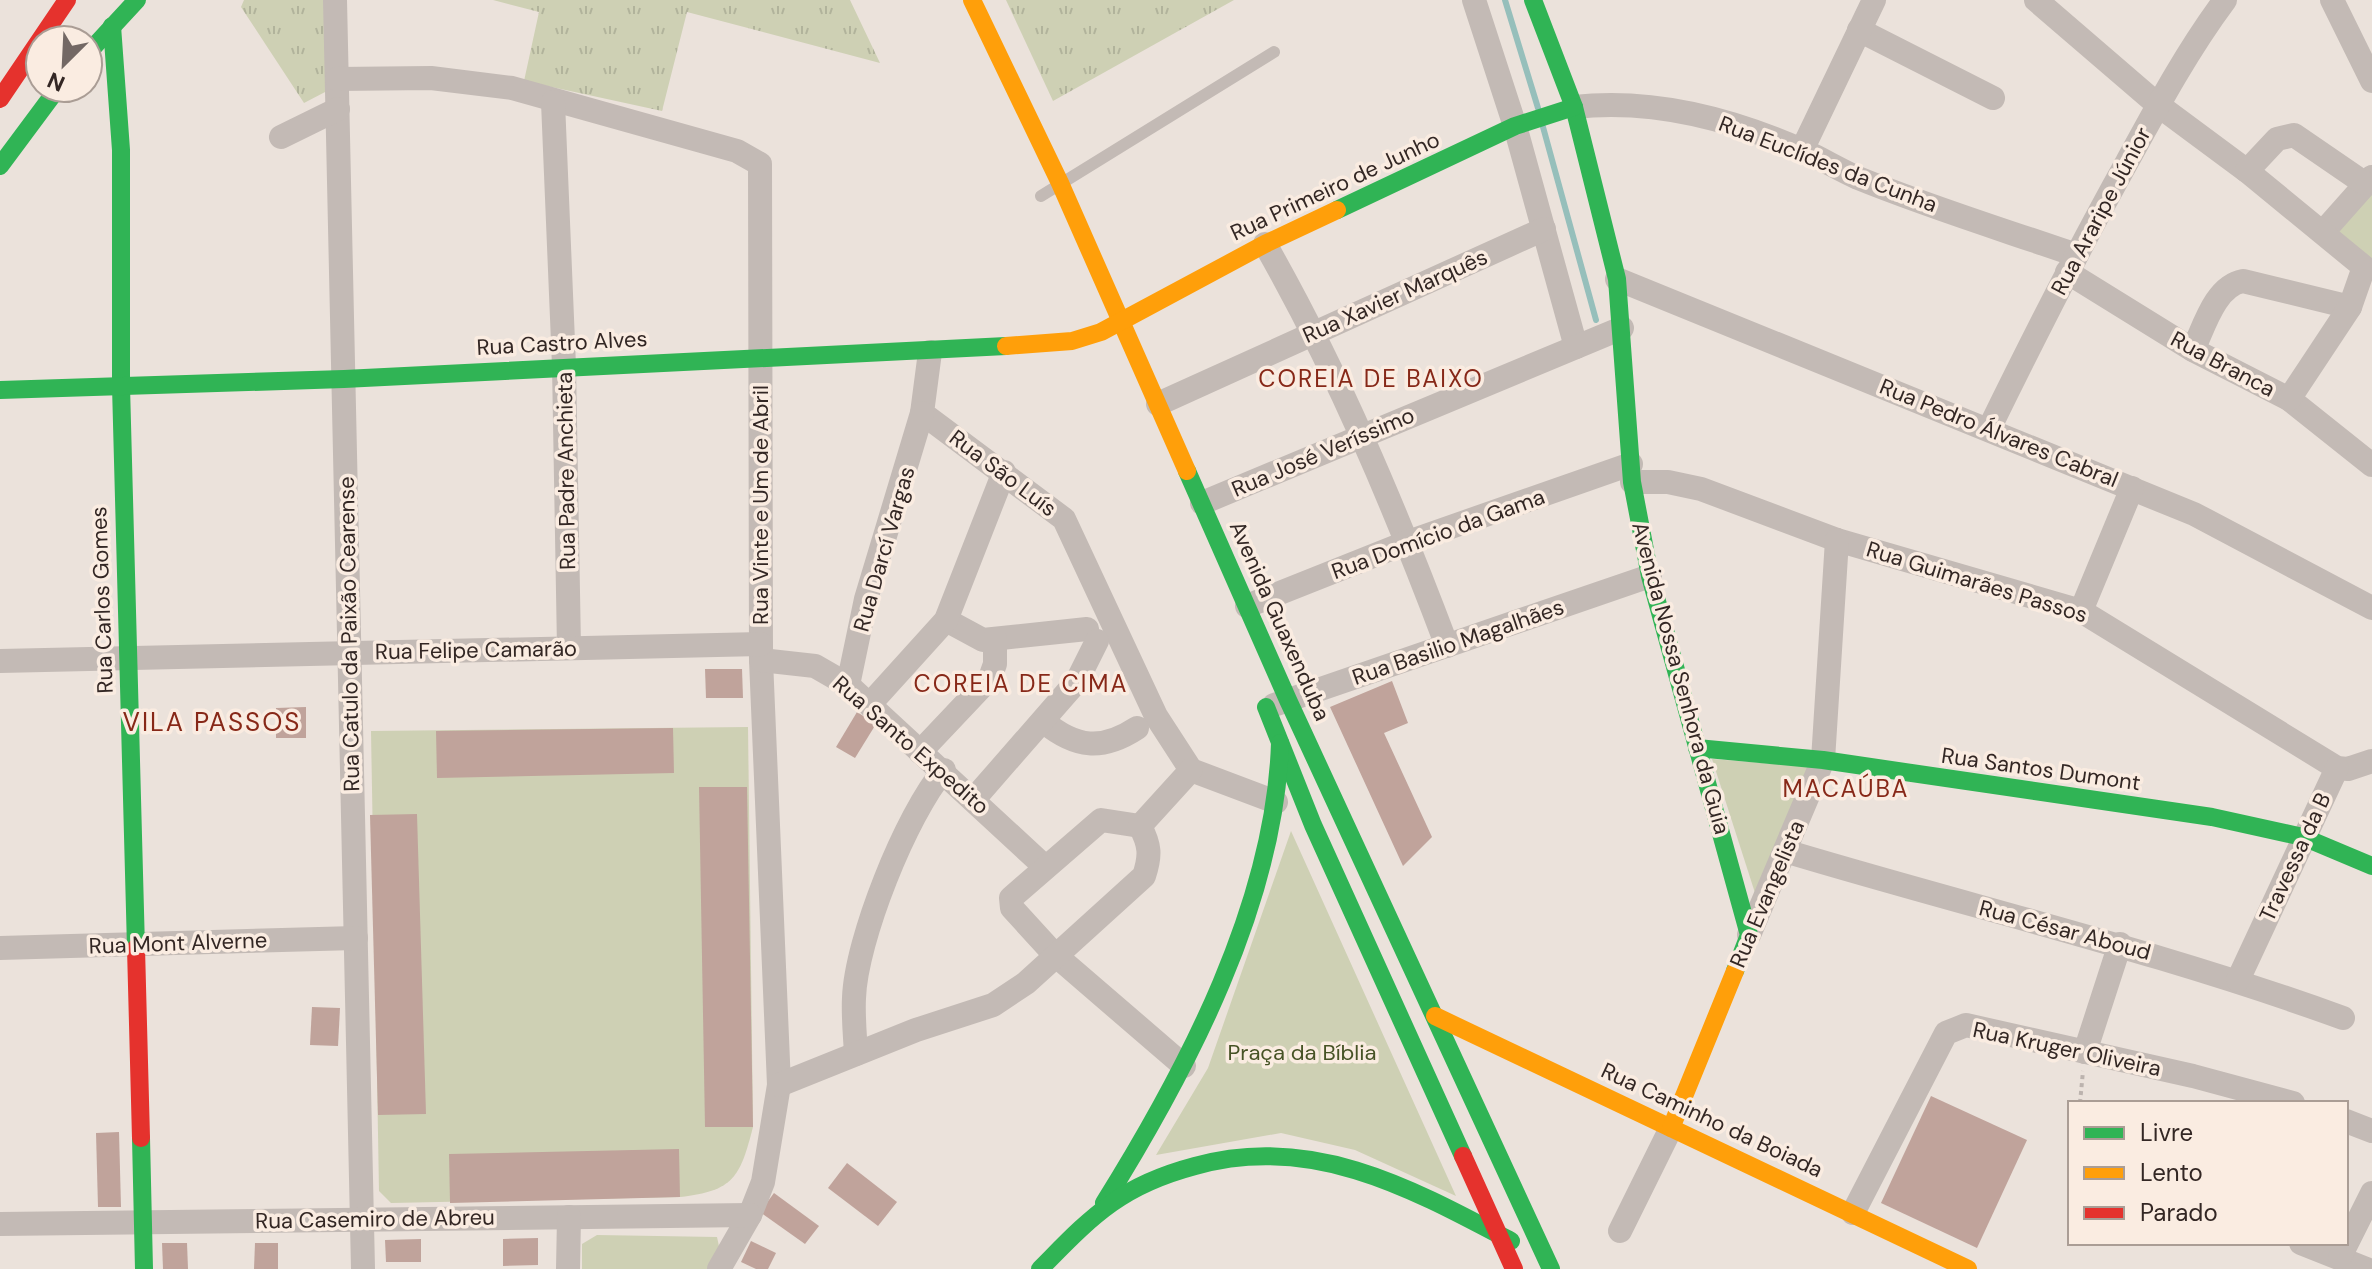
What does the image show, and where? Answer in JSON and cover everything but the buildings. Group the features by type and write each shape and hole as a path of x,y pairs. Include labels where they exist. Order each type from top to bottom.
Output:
{"street":[{"path":"0,99 67,0"},
{"path":"104,35 137,0"},
{"name":"Rua Catulo da Paixão Cearense","path":"335,0 363,1269"},
{"name":"Avenida Guaxenduba","path":"972,0 1060,183 1247,606 1280,740 1313,825 1514,1269"},
{"path":"1474,0 1522,124 1544,229 1576,347"},
{"path":"1802,150 1874,0"},
{"name":"Rua Araripe Júnior","path":"1989,429 2071,263 2197,37 2225,0"},
{"path":"2332,0 2372,81"},
{"name":"Avenida Nossa Senhora da Guia","path":"1538,4 1617,279 1632,473 1650,576 1749,935"},
{"path":"2051,4 2158,105 2324,231 2364,267 2350,307 2289,399"},
{"name":"Rua Carlos Gomes","path":"112,26 121,150 121,386 144,1269"},
{"path":"1859,30 1993,98"},
{"name":"Rua Vinte e Um de Abril","path":"337,79 431,78 512,88 553,102 737,151 760,164 761,652 779,1085 763,1182 750,1215 719,1269"},
{"name":"Rua Padre Anchieta","path":"553,102 564,366 569,648"},
{"name":"Rua Euclídes da Cunha","path":"1567,109 1611,103 1689,112 1802,150 1857,178 2071,263"},
{"path":"0,166 46,104"},
{"path":"281,137 338,109"},
{"name":"Rua Primeiro de Junho","path":"1121,320 1265,244 1522,124 1567,109"},
{"path":"2247,171 2277,139 2294,135 2368,180 2324,231"},
{"name":"Rua Xavier Marquês","path":"1158,404 1544,229"},
{"path":"1265,244 1315,332 1408,542 1447,646"},
{"name":"Rua Branca","path":"2071,263 2193,350 2289,399 2372,465"},
{"name":"Rua Pedro Álvares Cabral","path":"1617,279 2206,519 2372,608"},
{"path":"2193,350 2221,295 2233,283 2243,281 2350,307"},
{"name":"Rua Castro Alves","path":"0,390 344,379 564,366 930,352 1072,341 1101,333 1121,320"},
{"name":"Rua José Veríssimo","path":"1202,503 1622,328"},
{"path":"922,413 930,352"},
{"name":"Rua São Luís","path":"922,413 1056,512 1073,532 1147,722 1191,770"},
{"name":"Rua Darcí Vargas","path":"848,685 866,599 922,413"},
{"path":"870,704 946,620 1004,472"},
{"name":"Rua Guimarães Passos","path":"1632,473 1701,489 1837,540 2081,611 2337,768"},
{"name":"Rua Domício da Gama","path":"1247,606 1408,542 1632,473"},
{"path":"2081,611 2132,488"},
{"name":"Rua Evangelista","path":"1620,1231 1671,1128 1823,760 1837,540"},
{"name":"Rua Basilio Magalhães","path":"1272,700 1447,646 1650,576"},
{"path":"946,620 971,636 995,639 1092,635 1077,681 974,799"},
{"path":"920,752 990,678 995,664 995,639"},
{"name":"Rua Felipe Camarão","path":"0,661 569,648 761,652"},
{"name":"Rua Santo Expedito","path":"761,652 815,666 848,685 920,752 944,770 1044,866"},
{"name":"Avenida Guaxenduba","path":"1272,700 1435,1016 1550,1267"},
{"path":"1044,722 1061,736 1089,745 1118,741 1147,722"},
{"path":"1098,1214 1184,1066 1212,1005 1242,924 1276,802 1280,740"},
{"name":"Rua Santos Dumont","path":"1697,748 1823,760 2212,817 2303,837 2372,866"},
{"name":"Travessa da B","path":"2238,980 2337,768 2348,769 2372,761"},
{"path":"856,1054 854,997 861,950 909,822 927,790 944,770"},
{"path":"1140,826 1191,770 1276,802"},
{"path":"1140,826 1101,820 1044,866 1011,898 1021,920 1054,954 1184,1066"},
{"name":"Rua Caminho da Boiada","path":"1313,825 1336,854 1402,1000 1419,1014 1435,1016 1853,1213 1960,1267"},
{"path":"779,1085 993,1005 1026,983 1054,954 1117,904 1144,876 1150,857 1149,843 1140,826"},
{"name":"Rua César Aboud","path":"1785,851 1902,886 2120,944 2238,980 2343,1018"},
{"name":"Rua Mont Alverne","path":"0,948 356,938"},
{"path":"2085,1052 2120,944"},
{"name":"Rua Kruger Oliveira","path":"1853,1213 1946,1033 1966,1025 2285,1101"},
{"path":"2348,1122 2372,1131"},
{"path":"1040,1269 1098,1214 1121,1197 1163,1175 1232,1157 1280,1152 1320,1157 1368,1171 1499,1235 1550,1267"},
{"path":"2348,1241 2372,1193"},
{"name":"Rua Casemiro de Abreu","path":"0,1224 750,1215"},
{"path":"568,1269 569,1217"},
{"path":"2307,1245 2366,1269"},
{"path":"2340,1257 2346,1245"}],"lane":[{"path":"1041,197 1274,52"}],"path":[{"path":"2080,1101 2085,1052"}],"green space":[{"path":"244,0 324,0 327,91 304,103 241,7"},
{"path":"493,0 850,0 880,63 687,12 662,111 524,81 539,12"},
{"path":"1006,0 1234,0 1053,101"},
{"path":"2372,187 2372,266 2334,230"},
{"path":"748,727 753,1127 744,1158 732,1178 712,1191 680,1197 391,1203 379,1191 371,731"},
{"path":"1712,759 1813,767 1756,896"},
{"name":"Praça da Bíblia","path":"1291,831 1456,1196 1355,1150 1281,1133 1156,1155 1208,1068"},
{"path":"597,1235 717,1237 720,1251 709,1269 582,1269 582,1244"}],"waterway":[{"path":"1505,0 1538,108"},
{"path":"1543,127 1596,320"}],"traffic: fast":[{"path":"104,36 137,0"},
{"path":"1533,0 1574,107 1617,279 1632,482 1650,576 1749,935 1735,971"},
{"path":"112,26 121,150 121,386 136,948"},
{"path":"0,166 46,104"},
{"path":"1337,210 1515,126 1574,107"},
{"path":"0,390 344,379 1006,346"},
{"path":"1187,471 1288,700 1551,1269"},
{"path":"1266,707 1313,825 1463,1156"},
{"path":"1104,1203 1166,1098 1195,1041 1244,924 1262,864 1274,803 1280,743"},
{"path":"1697,748 1823,760 2212,817 2303,837 2372,866"},
{"path":"141,1138 144,1269"},
{"path":"1040,1269 1074,1234 1131,1191 1184,1169 1238,1158 1279,1156 1320,1161 1359,1171 1436,1202 1511,1241"}],"traffic: slow":[{"path":"972,0 1060,183 1187,471"},
{"path":"1006,346 1072,341 1101,332 1265,244 1337,210"},
{"path":"1671,1128 1735,971"},
{"path":"1435,1016 1968,1269"}],"traffic: jam":[{"path":"0,99 67,0"},
{"path":"136,948 141,1138"},
{"path":"1463,1156 1514,1269"}],"district":[{"name":"COREIA DE BAIXO","path":"1371,378"},
{"name":"COREIA DE CIMA","path":"1021,683"},
{"name":"VILA PASSOS","path":"212,722"},
{"name":"MACAÚBA","path":"1846,788"}]}
